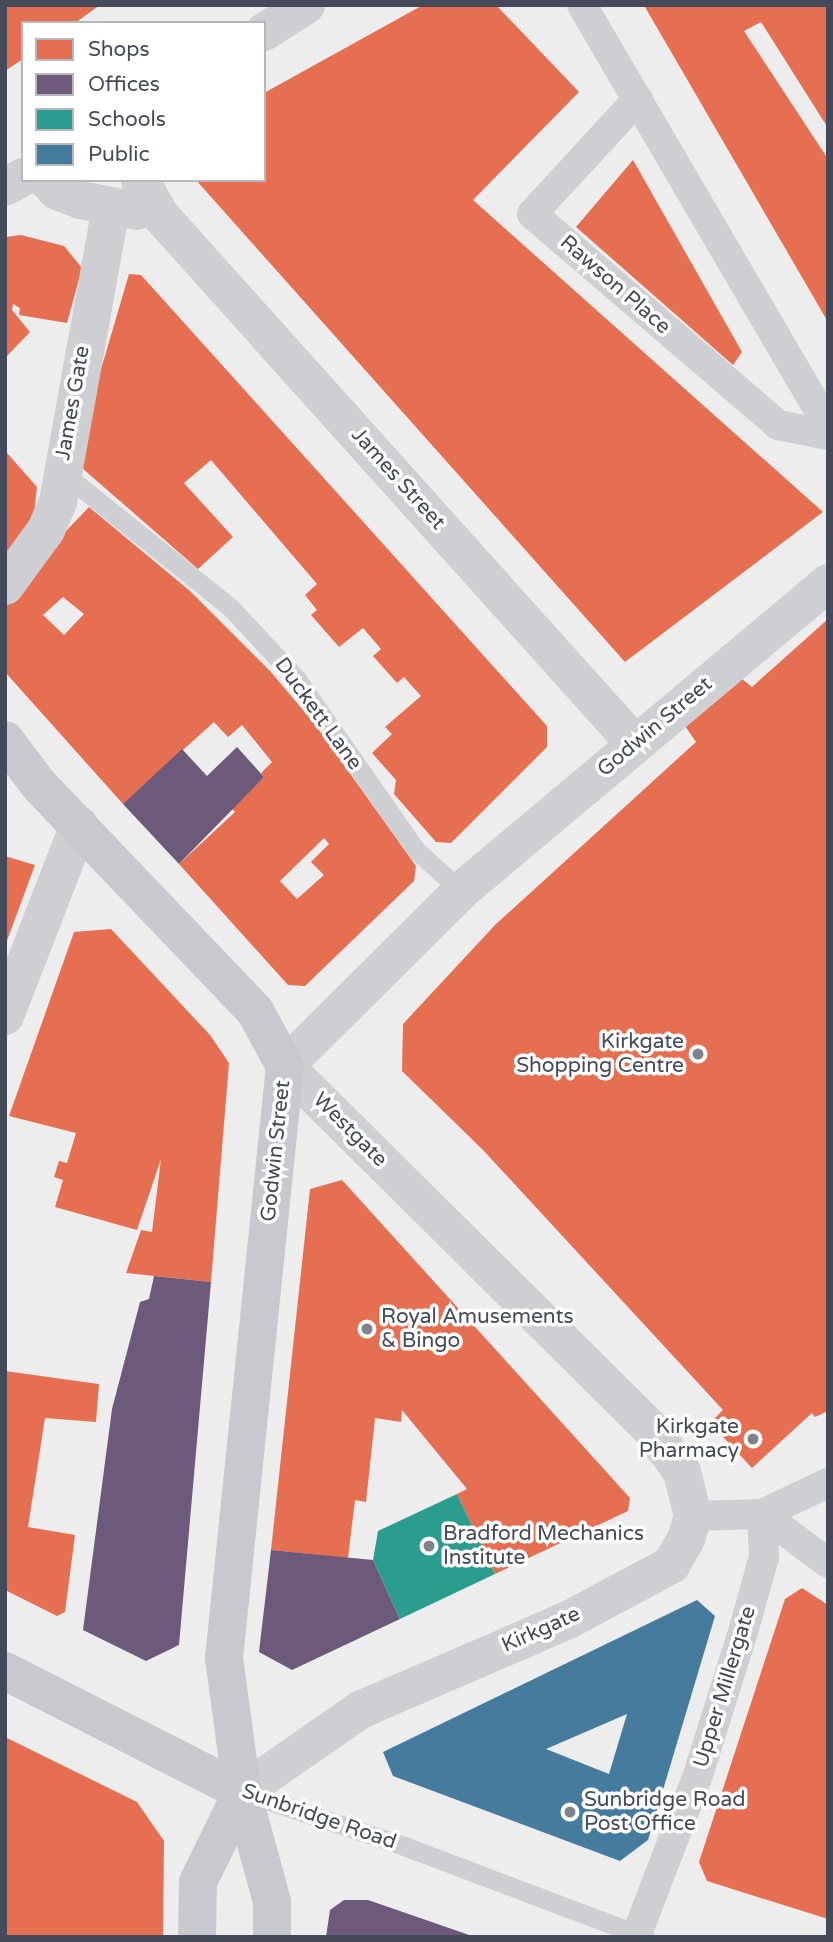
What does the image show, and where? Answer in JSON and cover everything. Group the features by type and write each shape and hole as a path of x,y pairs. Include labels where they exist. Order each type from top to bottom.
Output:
{"main road":[{"name":"Westgate","path":"5,740 22,783 79,825 256,1011 285,1066"},
{"name":"Godwin Street","path":"272,1937 272,1902 242,1792 224,1658 285,1066"},
{"name":"Sunbridge Road","path":"5,1671 242,1792"},
{"path":"197,1937 198,1882 242,1792"}],"street":[{"path":"266,31 306,5"},
{"path":"587,7 828,426"},
{"name":"Rawson Place","path":"638,99 532,214 778,425 828,435"},
{"path":"5,187 21,178"},
{"path":"49,182 57,191 80,200 160,215"},
{"name":"James Street","path":"141,182 160,215 635,744"},
{"name":"James Gate","path":"5,586 46,530 58,502 111,206"},
{"name":"Godwin Street","path":"285,1066 461,891 828,583"},
{"path":"5,1016 79,825"},
{"name":"Westgate","path":"285,1066 651,1429 682,1472 693,1516"},
{"path":"693,1516 762,1514 828,1483"},
{"path":"762,1514 828,1563"},
{"name":"Upper Millergate","path":"641,1935 743,1632 764,1557 762,1514"},
{"name":"Kirkgate","path":"242,1792 360,1710 570,1619 671,1564 686,1539 693,1516"}],"lane":[{"name":"Duckett Lane","path":"62,472 230,607 296,678 416,850 461,891"},
{"name":"Sunbridge Road","path":"242,1792 404,1846 641,1935"}],"building: Shops":[{"path":"5,5 100,5 78,21 21,21 21,60 5,71"},
{"path":"423,5 496,5 579,92 473,200 823,512 625,662 198,182 266,182 266,92"},
{"path":"828,5 828,128 761,22 744,31 828,159 828,322 645,7"},
{"path":"633,160 742,352 733,365 576,227"},
{"path":"21,235 64,246 82,268 67,323 19,315 20,308 13,304 12,310 30,332 5,358 5,237"},
{"path":"129,274 141,275 547,726 547,747 451,843 436,842 394,794 396,780 372,753 392,734 385,727 421,696 404,677 397,683 373,656 381,649 363,628 339,647 311,615 317,610 305,595 317,584 211,460 184,483 233,537 198,569 74,461"},
{"path":"7,453 37,487 33,523 5,564"},
{"path":"89,507 190,591 270,671 314,723 416,866 414,881 305,986 288,985 179,864 235,812 231,808 264,777 261,773 272,762 242,725 228,737 214,722 123,804 5,672 5,595","holes":["63,597 84,614 64,635 43,615","324,838 329,844 311,862 324,875 297,899 280,881"]},
{"name":"Kirkgate Shopping Centre","path":"828,619 828,1411 815,1417 812,1413 752,1468 710,1423 723,1410 483,1150 402,1071 403,1024 495,925 696,742 685,726 737,675 752,687"},
{"path":"5,856 35,865 5,946"},
{"path":"111,929 210,1035 229,1063 211,1282 126,1273 141,1230 152,1232 161,1159 137,1230 55,1207 63,1180 54,1177 59,1161 67,1163 76,1133 9,1116 74,932"},
{"path":"342,1180 630,1498 628,1511 495,1574 457,1494 467,1489 402,1410 401,1422 375,1418 366,1502 355,1500 348,1558 271,1550 310,1189"},
{"path":"5,1371 99,1384 96,1422 45,1418 28,1527 75,1535 65,1612 57,1616 5,1590"},
{"path":"802,1588 828,1605 828,1919 707,1881 699,1862 785,1599"},
{"path":"5,1737 137,1802 164,1841 163,1937 5,1937"}],"building: Offices":[{"path":"237,747 264,777 179,864 123,804 182,749 207,776"},
{"path":"154,1276 211,1282 179,1645 146,1661 83,1630 112,1409 140,1302 149,1299"},
{"path":"271,1550 373,1560 400,1619 292,1670 259,1652"},
{"path":"344,1900 368,1900 475,1937 326,1937 330,1910"}],"building: Schools":[{"name":"Bradford Mechanics Institute","path":"457,1494 495,1574 400,1619 373,1560 378,1531"}],"building: Public":[{"path":"697,1600 715,1616 648,1840 620,1861 393,1776 383,1752","holes":["627,1714 609,1774 546,1749"]}],"place":[{"name":"Kirkgate Shopping Centre","path":"698,1054"},
{"name":"Royal Amusements & Bingo","path":"367,1329"},
{"name":"Kirkgate Pharmacy","path":"753,1439"},
{"name":"Bradford Mechanics Institute","path":"429,1546"},
{"name":"Sunbridge Road Post Office","path":"570,1812"}]}
